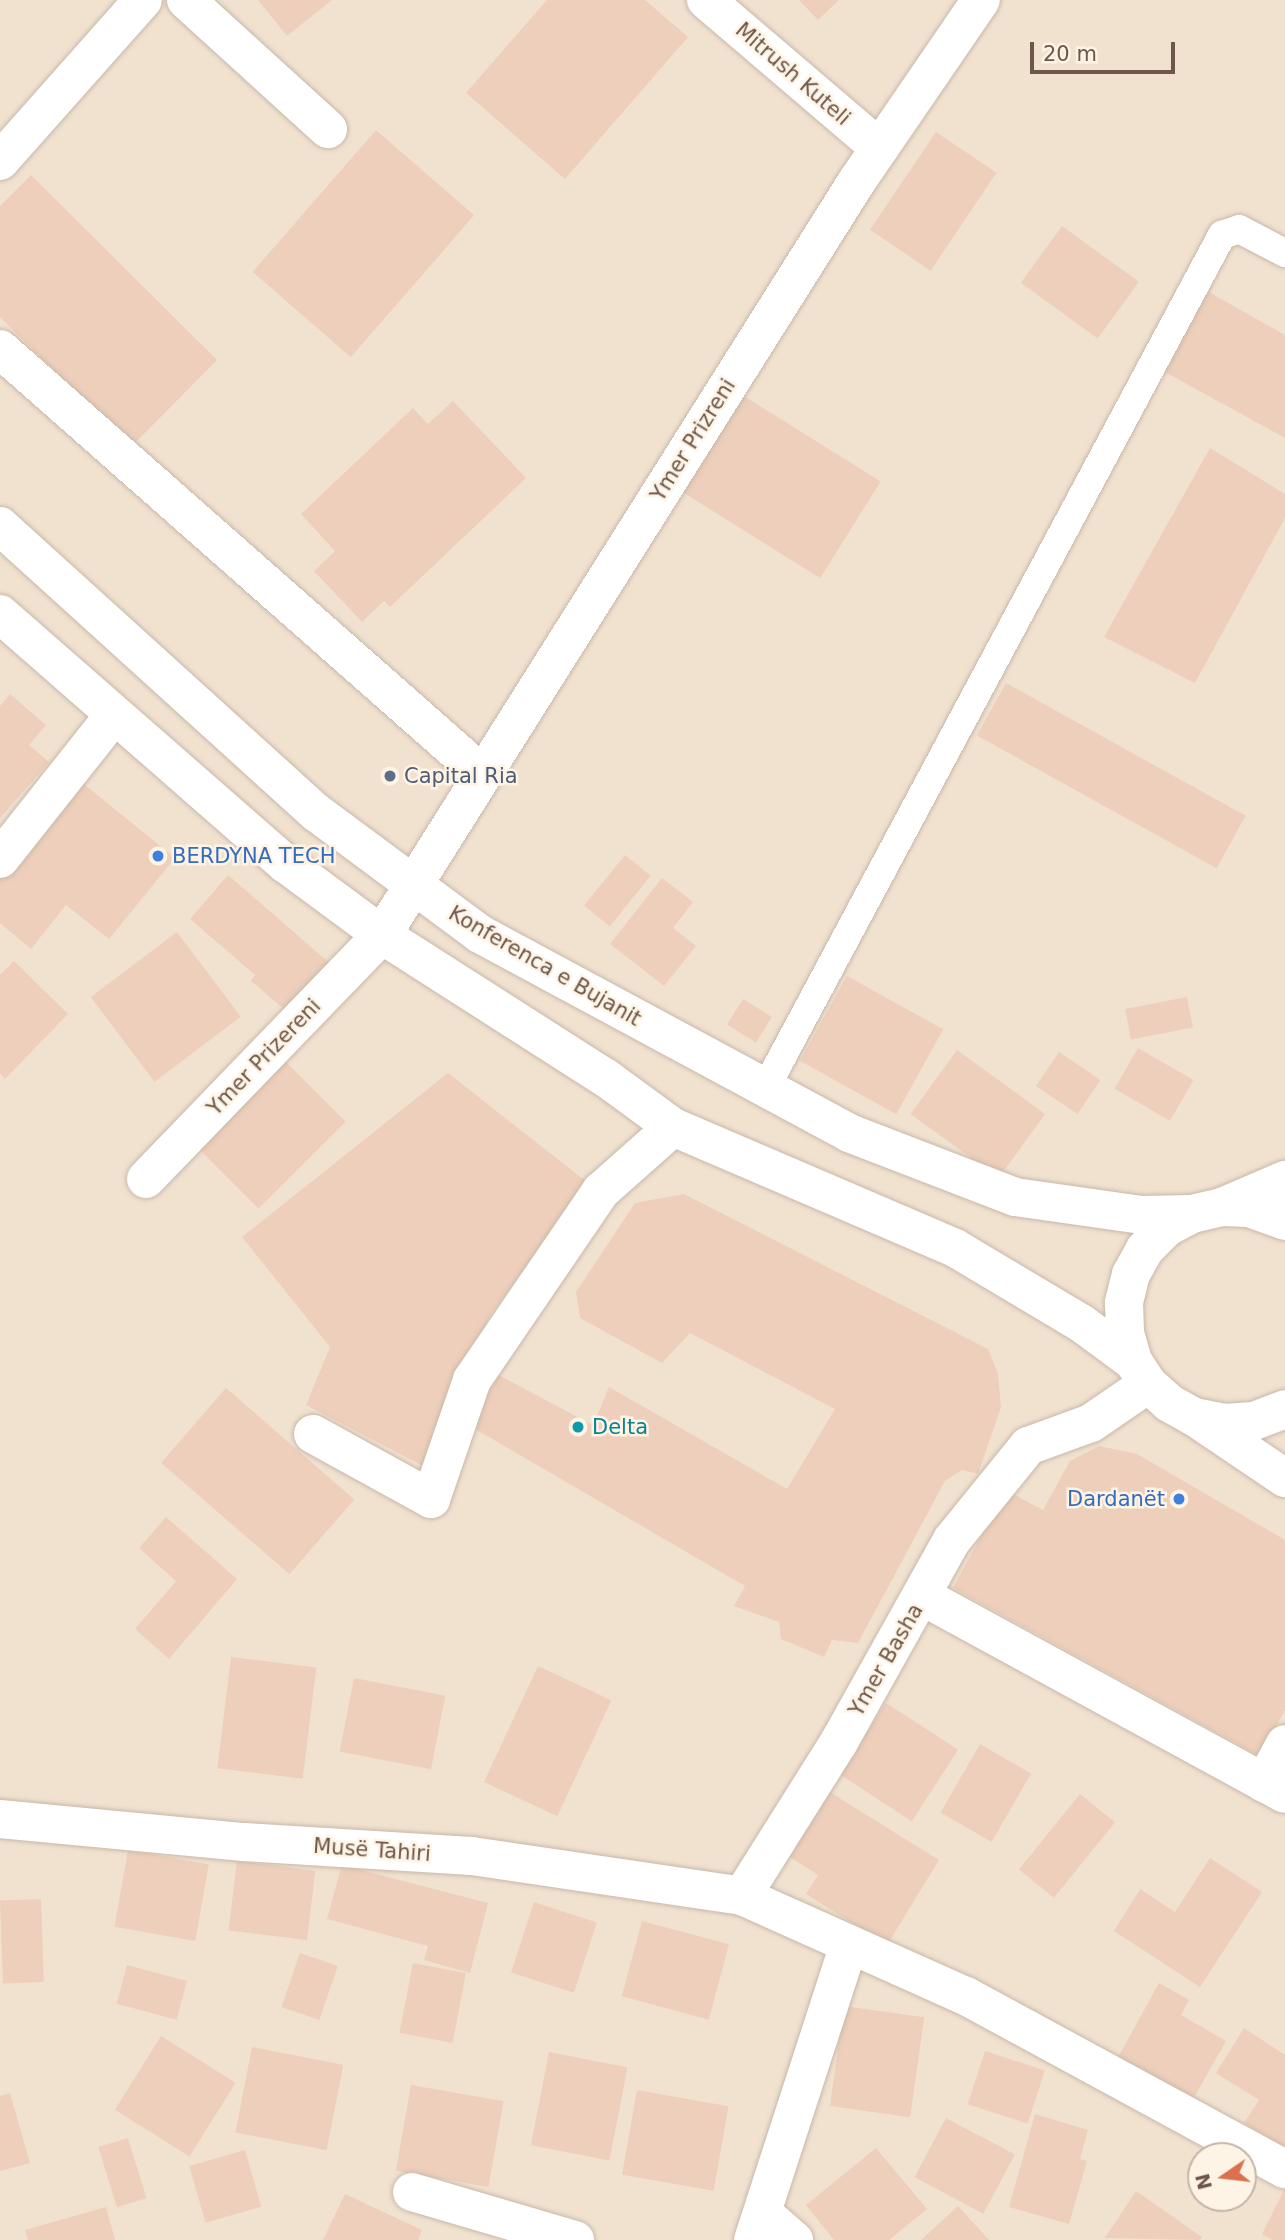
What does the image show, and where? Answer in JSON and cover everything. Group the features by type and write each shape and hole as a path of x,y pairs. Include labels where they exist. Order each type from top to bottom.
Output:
{"street":[{"path":"0,161 142,0"},
{"path":"186,0 328,129"},
{"name":"Mitrush Kuteli","path":"706,0 879,148"},
{"name":"Ymer Prizreni","path":"411,885 879,148 981,0"},
{"path":"0,349 482,774"},
{"name":"Konferenca e Bujanit","path":"0,526 317,813 480,934 849,1133 1015,1197 1142,1214 1250,1208 1285,1221"},
{"path":"0,614 286,864 382,935 606,1078 673,1127 955,1248 1082,1323 1194,1417 1285,1478"},
{"path":"0,859 114,715"},
{"name":"Ymer Prizereni","path":"146,1180 382,935 411,885"},
{"path":"313,1434 431,1499 472,1380 601,1191 673,1127"},
{"path":"1141,1373 1124,1323 1131,1275 1159,1235 1207,1210 1285,1180"},
{"name":"Ymer Basha","path":"742,1896 922,1596 952,1540 1028,1446 1091,1423 1141,1373"},
{"path":"1194,1417 1224,1423 1254,1421 1285,1409"},
{"path":"922,1596 1275,1788 1285,1744"},
{"name":"Musë Tahiri","path":"0,1819 244,1842 472,1856 742,1896"},
{"path":"742,1896 966,1996 1285,2169"},
{"path":"794,2240 758,2227 849,1944"},
{"path":"412,2192 575,2240"}],"lane":[{"path":"765,1088 1222,235 1238,229 1285,253"}],"shaded area":[{"path":"0,0 1285,0 1285,2240 0,2240"}],"building":[{"path":"258,0 332,0 287,36"},
{"path":"547,0 645,0 688,37 565,179 466,93"},
{"path":"799,0 839,0 818,20"},
{"path":"376,130 474,215 351,357 253,272"},
{"path":"936,132 997,173 931,271 870,230"},
{"path":"31,175 217,360 131,447 0,317 0,206"},
{"path":"1062,226 1139,282 1098,338 1021,283"},
{"path":"1207,291 1285,335 1285,438 1163,371"},
{"path":"739,393 881,481 820,578 679,490"},
{"path":"453,401 526,478 390,607 384,601 362,622 314,571 335,551 301,514 413,408 428,424"},
{"path":"1210,448 1285,494 1285,518 1195,683 1104,637"},
{"path":"1006,683 1246,816 1217,868 977,735"},
{"path":"10,694 46,725 29,745 49,762 0,818 0,706"},
{"path":"74,776 175,858 109,939 66,905 31,949 0,923 0,867"},
{"path":"625,855 651,876 610,926 584,906"},
{"path":"228,875 333,966 291,1015 251,981 255,975 190,919"},
{"path":"662,878 693,902 673,928 696,946 664,986 610,944"},
{"path":"177,932 241,1017 155,1082 91,997"},
{"path":"14,961 68,1014 5,1079 0,1074 0,975"},
{"path":"847,976 943,1029 896,1114 800,1061"},
{"path":"1187,997 1193,1027 1131,1039 1125,1009"},
{"path":"743,999 772,1017 756,1042 727,1024"},
{"path":"1138,1048 1193,1080 1170,1121 1114,1089"},
{"path":"957,1050 1045,1114 999,1178 911,1114"},
{"path":"1059,1052 1100,1080 1078,1114 1036,1086"},
{"path":"282,1058 346,1122 259,1209 195,1145"},
{"path":"448,1073 588,1183 490,1315 427,1468 306,1405 330,1347 242,1237"},
{"name":"Delta","path":"684,1194 988,1349 998,1374 1001,1407 978,1474 962,1470 945,1481 858,1643 832,1640 824,1657 781,1639 779,1622 734,1606 745,1586 475,1429 493,1372 593,1425 609,1387 787,1489 835,1409 690,1333 662,1363 580,1318 576,1292 635,1203"},
{"path":"226,1388 354,1500 289,1574 161,1463"},
{"path":"1099,1446 1137,1454 1285,1540 1285,1710 1260,1756 953,1588 1006,1490 1043,1510 1070,1461"},
{"path":"166,1517 237,1579 169,1659 135,1629 176,1581 139,1548"},
{"path":"231,1657 316,1667 303,1779 217,1768"},
{"path":"538,1666 611,1700 557,1816 484,1782"},
{"path":"354,1678 445,1696 431,1769 340,1752"},
{"path":"886,1703 958,1750 912,1821 840,1774"},
{"path":"980,1744 1031,1774 992,1842 940,1812"},
{"path":"828,1791 939,1860 887,1945 806,1894 818,1875 788,1856"},
{"path":"1080,1794 1115,1822 1054,1898 1019,1869"},
{"path":"128,1850 209,1864 195,1941 114,1927"},
{"path":"1210,1858 1262,1892 1200,1987 1114,1931 1140,1889 1175,1912"},
{"path":"237,1861 315,1871 307,1940 228,1930"},
{"path":"342,1865 488,1903 470,1973 424,1960 428,1946 327,1919"},
{"path":"41,1899 44,1982 3,1983 0,1900"},
{"path":"534,1902 597,1922 574,1993 511,1972"},
{"path":"642,1921 729,1944 709,2020 622,1996"},
{"path":"300,1953 338,1966 319,2020 281,2007"},
{"path":"413,1963 466,1973 452,2043 399,2033"},
{"path":"127,1965 187,1981 177,2020 117,2004"},
{"path":"1159,1983 1189,2000 1181,2015 1226,2041 1192,2101 1117,2059"},
{"path":"844,2006 924,2017 910,2117 830,2106"},
{"path":"1244,2028 1285,2055 1285,2148 1244,2123 1259,2100 1216,2073"},
{"path":"161,2036 236,2083 190,2156 115,2110"},
{"path":"252,2047 343,2065 327,2150 235,2132"},
{"path":"985,2051 1045,2070 1028,2124 968,2104"},
{"path":"549,2052 628,2067 609,2161 531,2145"},
{"path":"411,2085 504,2101 488,2187 396,2171"},
{"path":"637,2090 729,2106 714,2191 622,2175"},
{"path":"10,2093 30,2163 0,2171 0,2096"},
{"path":"1035,2114 1088,2130 1080,2159 1087,2161 1069,2224 1009,2207"},
{"path":"946,2118 1015,2155 983,2214 915,2177"},
{"path":"128,2138 146,2198 117,2207 98,2147"},
{"path":"876,2148 927,2209 889,2240 834,2240 806,2205"},
{"path":"245,2150 261,2207 206,2223 189,2166"},
{"path":"1285,2188 1285,2240 1273,2240 1262,2234"},
{"path":"1136,2191 1202,2237 1200,2240 1105,2238"},
{"path":"345,2194 422,2230 418,2240 323,2240"},
{"path":"958,2206 989,2240 921,2240"},
{"path":"106,2207 115,2240 28,2240 25,2230"}],"place":[{"name":"Capital Ria","path":"390,776"},
{"name":"BERDYNA TECH","path":"158,856"},
{"name":"Delta","path":"578,1427"},
{"name":"Dardanët","path":"1179,1499"}]}
